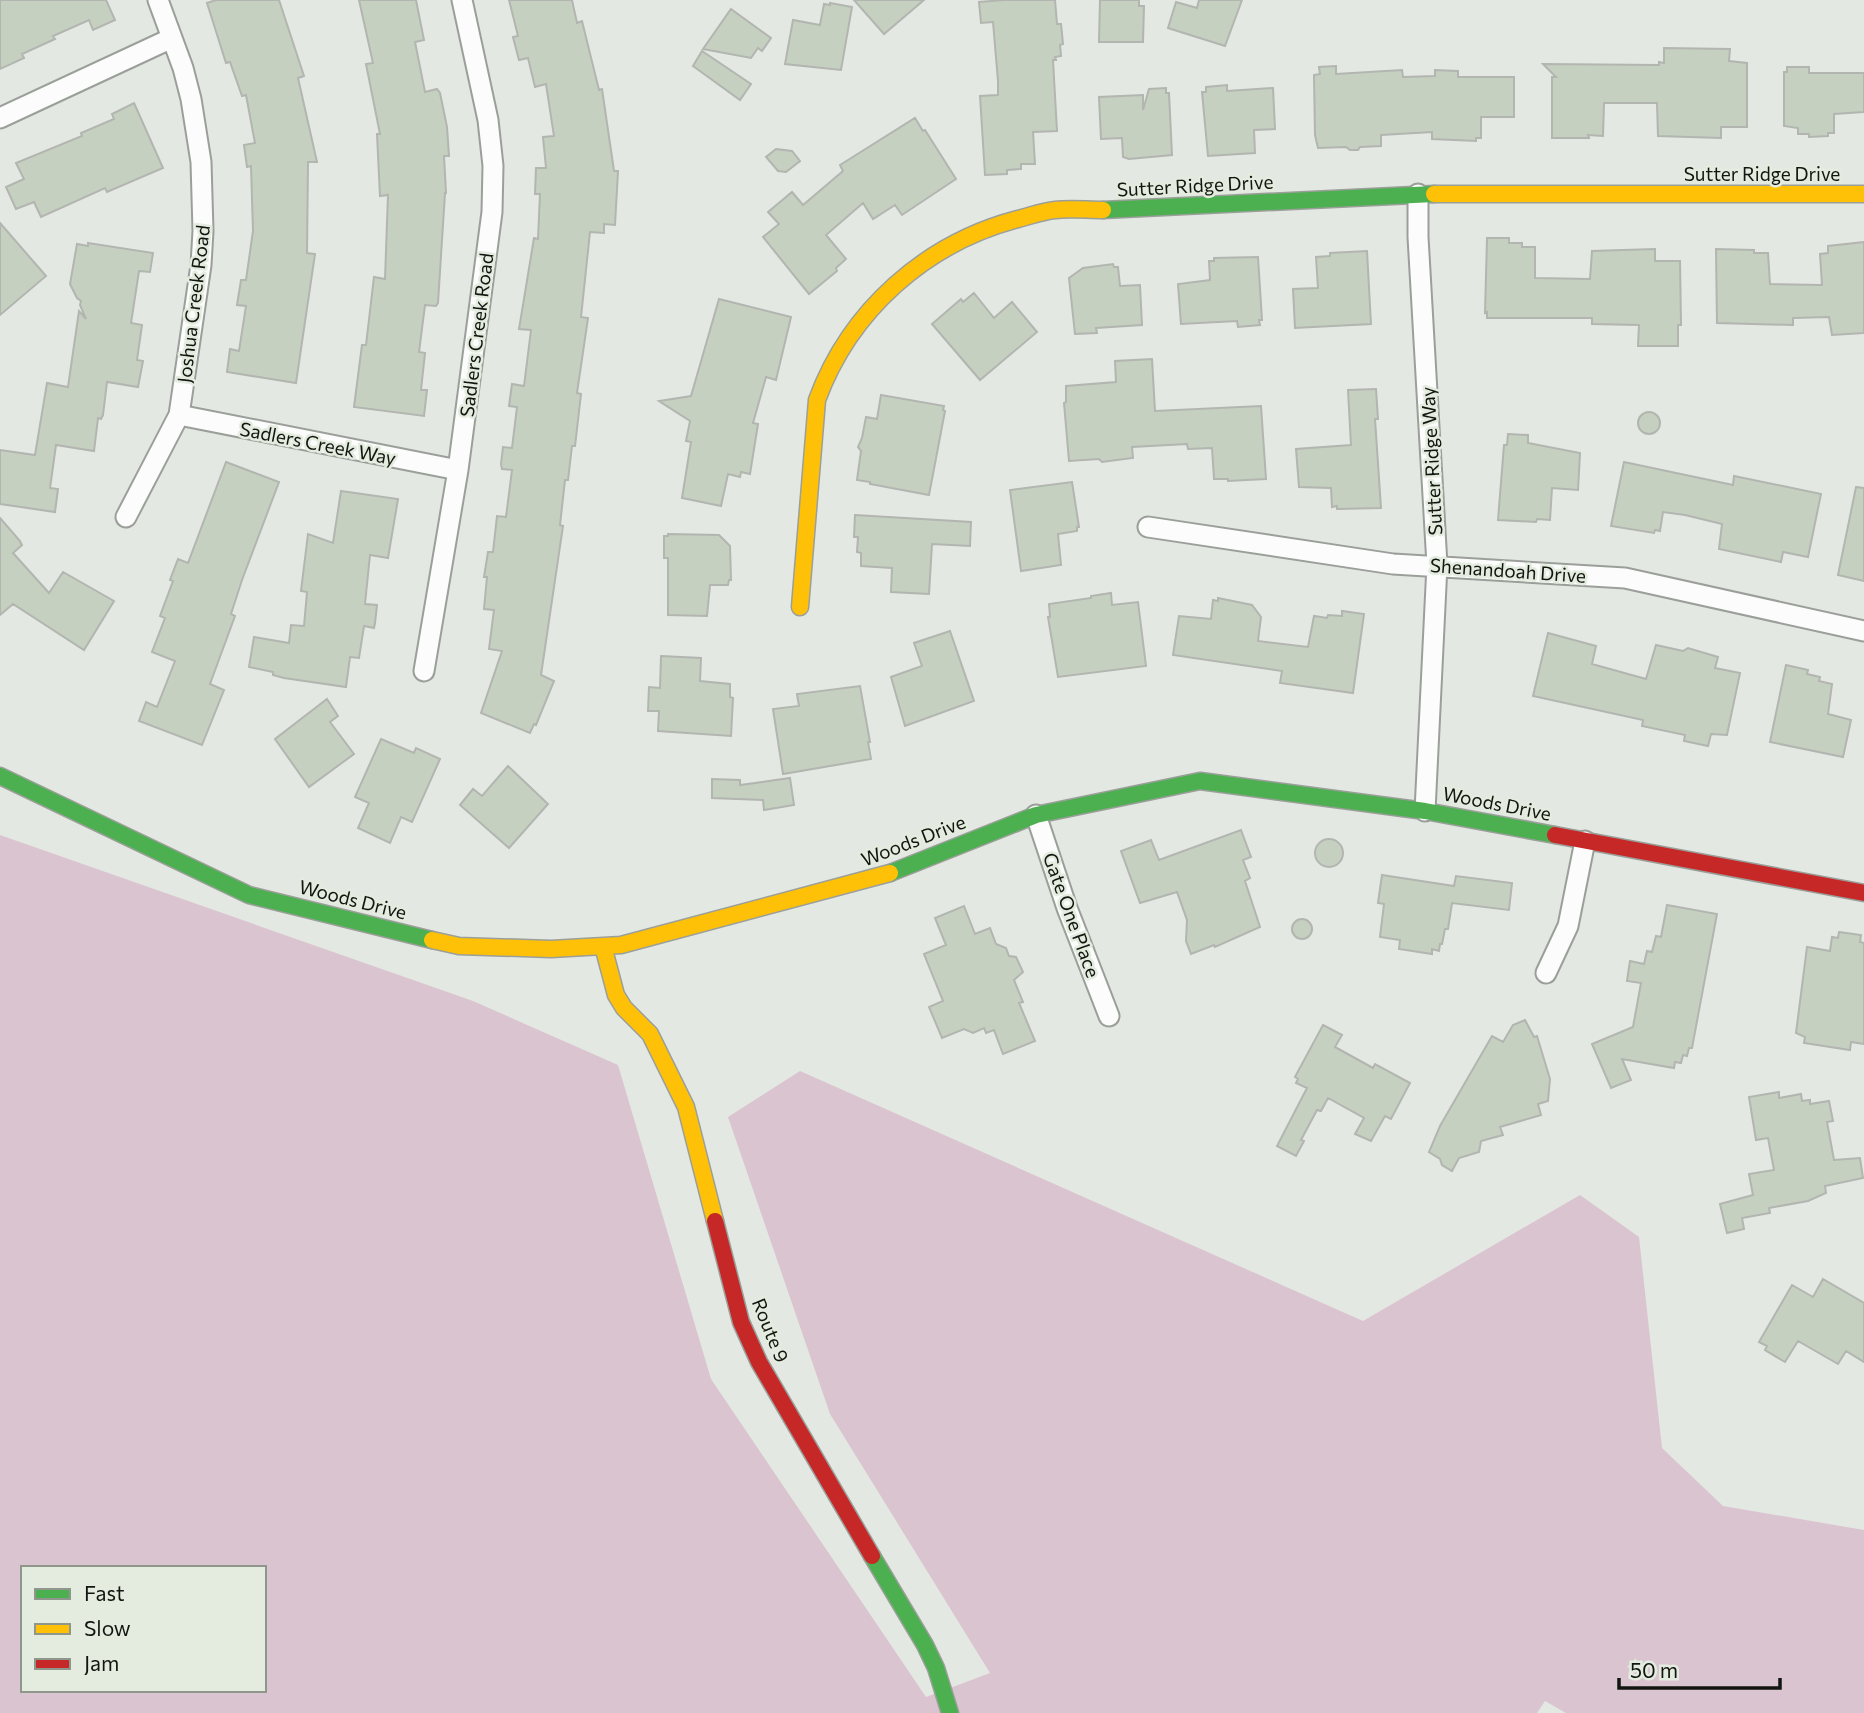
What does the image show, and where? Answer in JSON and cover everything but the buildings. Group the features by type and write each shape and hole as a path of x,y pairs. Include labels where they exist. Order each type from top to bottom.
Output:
{"street":[{"name":"Joshua Creek Road","path":"126,517 179,415 201,265 201,162 191,99 158,0"},
{"name":"Sadlers Creek Road","path":"425,671 458,470 492,212 494,166 488,120 462,0"},
{"path":"0,118 172,38"},
{"name":"Sutter Ridge Drive","path":"800,607 817,400 824,381 853,330 891,287 920,262 972,234 995,225 1054,210 1107,211 1418,194 1864,194"},
{"name":"Sutter Ridge Way","path":"1418,194 1437,565 1425,811"},
{"name":"Sadlers Creek Way","path":"179,415 458,470"},
{"name":"Shenandoah Drive","path":"1148,527 1393,564 1625,578 1864,631"},
{"name":"Woods Drive","path":"0,776 249,895 459,946 551,949 621,945 881,877 1036,815 1200,781 1425,811 1864,894"},
{"name":"Gate One Place","path":"1036,815 1067,908 1109,1016"},
{"path":"1546,973 1568,926 1585,841"},
{"name":"Route 9","path":"603,946 616,995 624,1009 650,1034 686,1107 735,1301 750,1343 769,1381 925,1645 936,1668 950,1713"}],"shaded area":[{"path":"0,835 473,1001 618,1065 711,1379 926,1697 990,1673 830,1414 728,1117 800,1071 1363,1321 1580,1195 1639,1237 1662,1448 1723,1506 1864,1530 1864,1713 1566,1713 1545,1701 1537,1713 0,1713"}],"traffic: fast":[{"path":"1103,210 1434,194"},
{"path":"0,776 249,895 432,940"},
{"path":"890,873 1036,815 1200,781 1425,811 1555,835"},
{"path":"872,1556 925,1645 936,1668 950,1713"}],"traffic: slow":[{"path":"1434,194 1864,194"},
{"path":"800,607 817,400 831,367 849,337 895,285 952,245 984,230 1046,211 1103,210"},
{"path":"432,940 459,946 551,949 621,945 890,873"},
{"path":"603,946 616,995 624,1008 650,1034 686,1107 715,1221"}],"traffic: jam":[{"path":"1555,835 1864,893"},
{"path":"715,1221 741,1322 759,1362 872,1556"}]}
